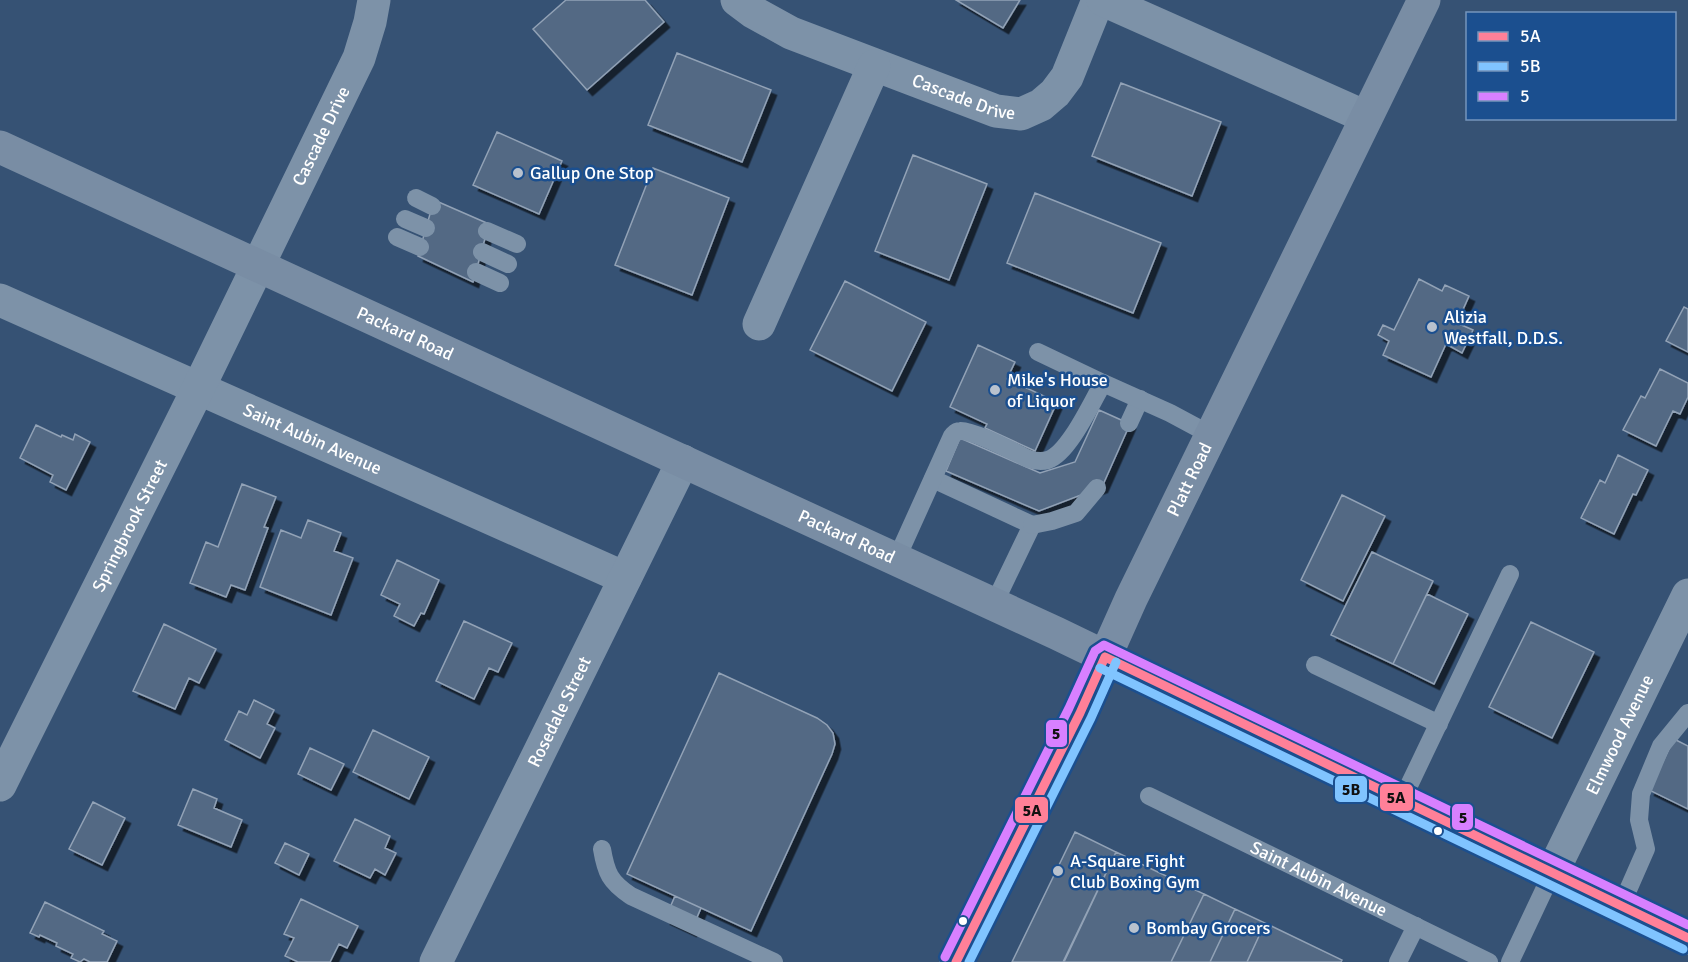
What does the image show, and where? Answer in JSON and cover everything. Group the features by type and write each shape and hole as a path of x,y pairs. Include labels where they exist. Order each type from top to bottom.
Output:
{"main road":[{"name":"Platt Road","path":"956,962 1080,713 1211,435 1424,0"},
{"name":"Packard Road","path":"0,147 994,604 1688,938"}],"street":[{"name":"Cascade Drive","path":"257,266 359,58 374,0"},
{"name":"Cascade Drive","path":"737,0 753,12 791,33 996,111 1021,114 1041,105 1055,93 1067,77 1098,0"},
{"path":"1103,0 1366,117"},
{"path":"759,324 874,66"},
{"name":"Springbrook Street","path":"0,785 257,266"},
{"name":"Saint Aubin Avenue","path":"0,300 625,578"},
{"name":"Rosedale Street","path":"436,962 683,461"},
{"name":"Elmwood Avenue","path":"1552,873 1686,603"}],"lane":[{"path":"416,198 432,206"},
{"path":"405,219 426,228"},
{"path":"488,231 517,244"},
{"path":"397,237 420,247"},
{"path":"482,252 508,264"},
{"path":"476,272 500,283"},
{"path":"1038,352 1211,435"},
{"path":"896,560 952,436 956,432 962,430 997,450 1049,465 1078,439 1103,383"},
{"path":"1129,423 1140,399"},
{"path":"933,479 978,492 1032,525"},
{"path":"994,604 1032,525 1052,514 1076,513 1097,488"},
{"path":"1402,800 1510,574"},
{"path":"1315,665 1439,724"},
{"path":"1621,906 1646,849 1639,820 1641,794 1661,746 1688,713"},
{"name":"Saint Aubin Avenue","path":"1149,796 1489,962"},
{"path":"602,849 609,875 616,886 631,896 774,962"},
{"path":"1510,962 1552,873"},
{"path":"1398,962 1416,926"}],"building":[{"path":"566,0 645,0 664,22 587,90 533,29"},
{"path":"956,0 1020,0 1003,28"},
{"path":"677,53 771,90 742,162 648,125"},
{"path":"1121,83 1221,122 1192,196 1092,156"},
{"name":"Gallup One Stop","path":"497,132 562,161 539,214 473,185"},
{"path":"913,155 987,184 949,280 875,251"},
{"path":"653,168 729,198 692,295 615,265"},
{"path":"1035,193 1161,243 1133,313 1007,263"},
{"path":"434,200 489,224 473,282 418,256"},
{"name":"Alizia Westfall, D.D.S.","path":"1419,279 1442,291 1445,285 1469,296 1457,323 1473,330 1462,353 1446,344 1431,377 1383,355 1389,341 1378,335 1383,325 1394,330"},
{"path":"845,281 926,322 892,391 810,350"},
{"path":"1684,307 1688,309 1688,352 1666,341"},
{"name":"Mike's House of Liquor","path":"978,345 1015,362 1007,379 1057,402 1035,451 985,428 987,424 950,407"},
{"path":"1660,369 1688,383 1688,397 1680,414 1673,411 1656,446 1623,430 1641,396 1645,398"},
{"path":"1099,410 1130,424 1102,487 1039,511 946,471 960,438 1040,473 1075,462"},
{"path":"36,425 61,437 62,435 73,440 75,434 90,442 66,490 50,482 53,475 20,458"},
{"path":"1618,455 1648,470 1636,495 1633,494 1614,534 1581,518 1600,480 1605,483"},
{"path":"242,484 276,497 264,527 268,528 245,590 231,585 226,597 190,583 206,542 218,547"},
{"path":"1342,495 1385,516 1343,601 1301,580"},
{"path":"308,520 341,533 334,551 353,558 331,615 260,587 281,530 301,538"},
{"path":"1372,552 1433,581 1393,664 1331,635"},
{"path":"397,560 439,580 424,614 421,613 414,626 394,616 400,604 381,595"},
{"path":"1427,594 1468,614 1434,684 1393,664"},
{"path":"464,621 512,643 498,672 489,668 474,699 436,681"},
{"path":"1531,622 1594,652 1552,738 1489,707"},
{"path":"164,624 216,649 199,683 189,678 175,709 133,691"},
{"path":"719,673 817,718 833,733 835,744 751,931 627,874"},
{"path":"254,700 274,710 267,724 275,728 260,758 225,740 239,711 247,715"},
{"path":"373,730 429,757 409,799 353,772"},
{"path":"1674,739 1688,746 1688,809 1649,790"},
{"path":"310,748 344,764 331,790 298,774"},
{"path":"193,789 217,799 214,808 242,820 231,847 178,825"},
{"path":"93,802 125,818 102,865 69,849"},
{"path":"355,819 390,836 385,848 396,853 385,875 375,869 370,878 334,861"},
{"path":"1075,832 1116,852 1063,962 1012,962"},
{"path":"285,843 309,854 299,875 275,863"},
{"name":"Bombay Grocers","path":"1116,852 1204,894 1171,962 1064,962"},
{"path":"1204,894 1235,909 1210,962 1171,962"},
{"path":"675,896 701,908 691,931 665,919"},
{"path":"301,899 358,926 347,948 339,944 330,962 298,962 285,956 294,938 284,934"},
{"path":"45,902 104,931 102,934 117,941 107,962 90,962 84,959 80,962 71,958 73,954 56,946 57,943 30,933"},
{"path":"1235,909 1265,923 1247,962 1210,962"},
{"path":"1265,923 1342,960 1341,962 1247,962"}],"transit line":[{"name":"5","path":"945,957 1095,651 1104,645 1688,925"},
{"name":"5A","path":"1105,657 1688,938"},
{"name":"5A","path":"956,962 1080,713 1105,657"},
{"name":"5B","path":"969,962 1091,718 1116,662"},
{"name":"5B","path":"1100,668 1683,949"}],"place":[{"name":"Gallup One Stop","path":"518,173"},
{"name":"Alizia Westfall, D.D.S.","path":"1432,327"},
{"name":"Mike's House of Liquor","path":"995,390"},
{"name":"A-Square Fight Club Boxing Gym","path":"1058,871"},
{"name":"Bombay Grocers","path":"1134,928"}]}
